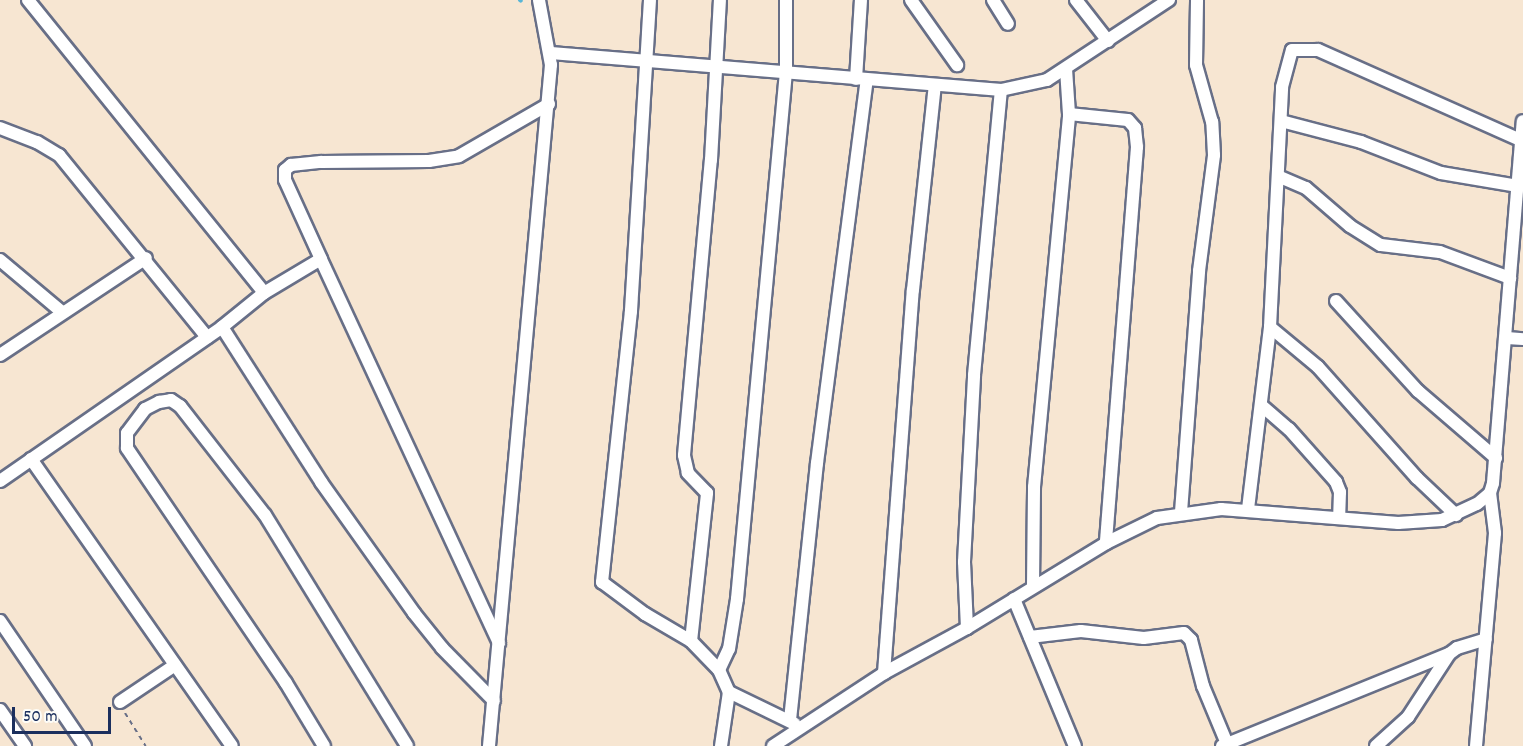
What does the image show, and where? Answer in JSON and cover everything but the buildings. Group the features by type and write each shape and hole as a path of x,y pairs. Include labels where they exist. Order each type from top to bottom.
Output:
{"street":[{"path":"28,0 264,293"},
{"path":"489,746 549,104 551,53 539,0"},
{"path":"650,0 631,311 602,582 645,614 691,641 719,670 729,692 721,746"},
{"path":"691,641 707,493 688,473 684,455 720,0"},
{"path":"719,670 729,649 737,600 786,72 786,0"},
{"path":"790,720 861,79 861,0"},
{"path":"911,0 957,66"},
{"path":"993,0 1008,24"},
{"path":"1076,0 1108,41"},
{"path":"551,53 647,59 1001,90 1032,86 1066,69 1169,0"},
{"path":"1181,512 1199,271 1214,155 1212,122 1196,65 1197,0"},
{"path":"1248,509 1270,327 1280,177 1281,121 1288,58 1292,50 1303,47 1318,50 1520,140"},
{"path":"1033,586 1035,475 1069,114 1066,69"},
{"path":"884,673 913,290 935,86"},
{"path":"967,628 964,562 974,375 1001,90"},
{"path":"500,643 285,180 285,170 291,165 429,161 459,156 549,104"},
{"path":"1069,114 1128,120 1135,128 1137,147 1106,543"},
{"path":"1476,746 1495,533 1490,493 1496,458 1523,120"},
{"path":"1281,121 1361,142 1441,173 1518,186"},
{"path":"0,128 37,142 59,155 146,258 207,336"},
{"path":"1280,177 1306,188 1350,226 1381,245 1440,252 1510,278"},
{"path":"0,355 146,258"},
{"path":"0,480 222,327 264,293 321,259"},
{"path":"0,260 62,312"},
{"path":"1336,301 1418,391 1496,458"},
{"path":"222,327 321,482 414,613 442,648 494,701"},
{"path":"1270,327 1318,367 1417,478 1456,515"},
{"path":"1506,338 1523,339"},
{"path":"324,746 286,683 127,448 127,433 145,410 159,402 171,400 180,406 252,498 407,746"},
{"path":"1261,405 1289,429 1336,482 1340,492 1339,518"},
{"path":"32,459 232,746"},
{"path":"773,746 884,673 967,628 1106,543 1157,518 1181,512 1248,509 1398,523 1442,520 1456,515 1490,493"},
{"path":"1014,599 1076,746"},
{"path":"0,621 85,746"},
{"path":"1030,637 1081,631 1144,638 1184,633 1191,640 1203,686 1225,745 1449,654 1457,648 1486,639"},
{"path":"1376,746 1408,717 1449,654"},
{"path":"120,702 175,665"},
{"path":"729,692 790,720 801,728"},
{"path":"0,710 24,746"}],"path":[{"path":"120,702 146,746"}]}
